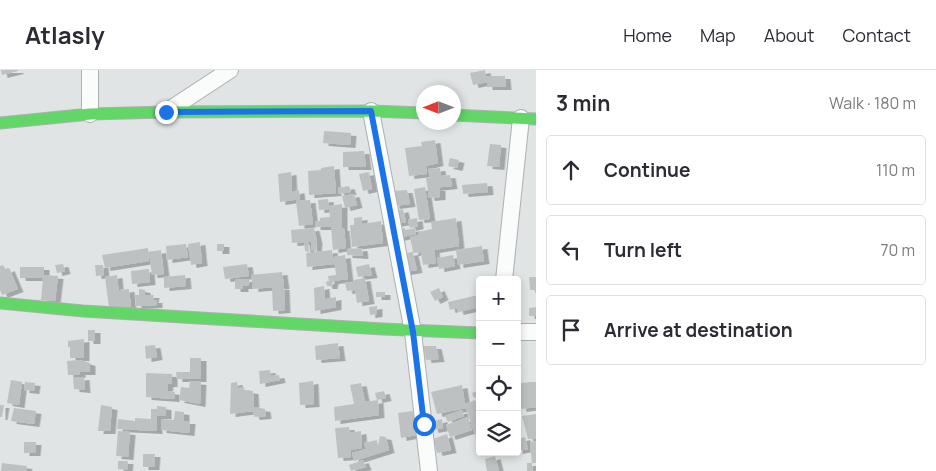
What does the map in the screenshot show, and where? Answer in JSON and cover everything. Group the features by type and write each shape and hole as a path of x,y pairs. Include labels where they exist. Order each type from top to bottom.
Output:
{"street":[{"path":"90,70 90,114"},
{"path":"166,112 230,70"},
{"path":"0,123 90,114 166,112 371,111 416,113"},
{"path":"371,111 413,332 429,471"},
{"path":"461,115 528,119 505,276"},
{"path":"0,303 53,310 413,332 476,332"},
{"path":"521,332 536,332"}],"building":[{"path":"1,70 18,70 18,71 2,75"},
{"path":"485,70 486,76 505,76 506,87 487,87 487,82 473,85 470,73"},
{"path":"324,131 351,133 350,145 323,143"},
{"path":"435,140 438,163 426,166 427,174 409,176 405,148 422,146 421,142"},
{"path":"490,144 501,145 499,167 487,166"},
{"path":"364,151 366,167 343,167 343,152"},
{"path":"450,158 459,160 457,168 448,166"},
{"path":"334,166 336,193 309,195 308,171"},
{"path":"440,168 441,176 450,175 452,186 433,188 440,188 440,197 429,198 426,178 430,178 428,169"},
{"path":"291,172 292,192 299,190 300,199 280,202 278,174"},
{"path":"369,172 372,189 363,191 359,174"},
{"path":"487,183 488,192 463,194 462,185"},
{"path":"349,186 351,192 339,194 338,188"},
{"path":"425,187 430,219 419,220 414,189"},
{"path":"407,190 410,204 394,206 392,191"},
{"path":"354,194 357,205 345,208 342,196"},
{"path":"328,199 329,206 342,204 342,228 344,228 346,248 333,250 331,227 315,227 315,221 320,221 320,218 330,217 329,209 319,210 318,200"},
{"path":"310,200 313,224 299,226 296,201"},
{"path":"403,209 406,222 394,224 392,212"},
{"path":"362,217 362,224 381,221 383,243 352,247 350,225 354,225 354,218"},
{"path":"417,218 418,226 410,228 408,220"},
{"path":"456,218 459,246 434,250 436,263 423,265 421,252 413,253 417,270 405,272 401,254 413,252 410,237 419,235 418,232 432,229 431,222"},
{"path":"314,228 317,241 316,251 311,251 311,242 308,242 309,252 305,251 304,242 292,243 291,230"},
{"path":"405,228 405,230 415,228 416,234 398,238 396,230"},
{"path":"200,242 202,263 191,265 188,244"},
{"path":"186,244 188,257 167,260 166,246"},
{"path":"217,244 224,244 224,251 217,251"},
{"path":"482,246 484,261 458,265 456,250"},
{"path":"148,248 149,261 105,268 102,255"},
{"path":"362,248 363,256 347,255 347,249"},
{"path":"161,250 164,274 152,275 149,252"},
{"path":"332,250 334,264 307,267 306,253"},
{"path":"345,255 348,279 333,281 332,286 327,286 328,276 336,275 334,257"},
{"path":"453,255 455,266 439,269 437,258"},
{"path":"63,264 65,271 57,273 55,265"},
{"path":"247,264 249,276 225,279 223,267"},
{"path":"369,264 372,275 358,277 356,267"},
{"path":"3,265 6,270 9,268 18,289 2,295 0,290 0,266"},
{"path":"95,265 103,265 104,275 96,276"},
{"path":"20,267 44,267 44,275 58,276 55,301 41,300 43,278 20,278"},
{"path":"149,269 150,282 132,284 131,271"},
{"path":"282,272 284,286 253,289 251,275"},
{"path":"117,275 119,295 120,290 129,289 131,307 109,308 105,277"},
{"path":"185,275 186,286 164,288 164,277"},
{"path":"529,277 536,277 536,290 530,290"},
{"path":"365,278 369,301 357,303 355,290 347,291 345,283"},
{"path":"235,279 249,279 250,284 249,286 243,286 243,289 235,289"},
{"path":"324,286 325,299 336,297 336,307 315,311 314,288"},
{"path":"272,287 284,287 285,310 273,311"},
{"path":"439,288 443,297 435,301 430,292"},
{"path":"139,289 145,290 145,295 154,295 153,300 157,300 157,305 136,306 135,295 139,295"},
{"path":"376,292 385,292 385,297 376,297"},
{"path":"476,295 476,308 458,312 457,308 450,310 448,302"},
{"path":"377,306 377,314 370,315 369,307"},
{"path":"536,307 536,316 529,316 529,308"},
{"path":"88,330 95,330 95,341 88,341"},
{"path":"84,339 84,358 70,358 68,341"},
{"path":"338,343 340,358 316,360 315,346"},
{"path":"155,345 157,357 146,359 145,346"},
{"path":"423,346 436,346 439,359 426,360"},
{"path":"190,358 201,358 201,379 177,379 176,372 190,372"},
{"path":"80,360 90,363 90,372 80,372 80,375 68,375 67,361"},
{"path":"270,370 271,376 279,375 280,380 260,384 259,371"},
{"path":"146,373 172,374 172,384 168,384 167,391 175,392 174,399 146,397"},
{"path":"84,377 85,390 74,389 73,378"},
{"path":"11,380 22,382 19,405 7,403"},
{"path":"190,381 201,382 200,404 179,400 181,387 189,388"},
{"path":"313,381 314,404 300,405 299,383"},
{"path":"25,382 35,383 34,391 24,390"},
{"path":"237,382 238,388 244,387 244,390 253,391 254,407 265,409 266,416 254,417 253,411 230,414 231,383"},
{"path":"536,382 536,407 521,409 521,383"},
{"path":"361,383 365,402 378,400 379,415 335,421 334,407 354,404 350,385"},
{"path":"462,385 465,404 475,400 476,403 476,425 472,426 466,408 437,414 431,392"},
{"path":"384,391 386,398 377,400 375,393"},
{"path":"476,392 476,397 474,398 472,393"},
{"path":"0,405 4,405 2,417 0,417"},
{"path":"101,405 112,407 110,431 98,431"},
{"path":"157,406 166,407 166,416 157,416 157,431 117,429 118,419 135,421 135,418 151,419 151,409 157,409"},
{"path":"14,408 36,411 34,424 11,421"},
{"path":"462,410 464,416 448,422 445,416"},
{"path":"175,411 184,412 184,421 190,421 189,433 161,430 162,419 174,420"},
{"path":"413,411 416,435 401,438 398,413"},
{"path":"536,414 536,439 528,439 522,416"},
{"path":"468,417 472,430 450,437 446,425"},
{"path":"442,419 443,428 433,430 431,422"},
{"path":"476,426 476,436 472,427"},
{"path":"349,427 350,433 361,431 362,448 351,450 351,457 338,458 335,428"},
{"path":"118,431 130,432 128,457 116,456"},
{"path":"447,434 451,450 437,453 433,439"},
{"path":"380,436 386,437 389,450 354,461 352,453 366,449 364,443 377,440 378,447"},
{"path":"525,437 528,449 521,450 521,438"},
{"path":"536,441 536,463 532,463 530,442"},
{"path":"24,442 36,442 35,453 24,453"},
{"path":"143,454 155,454 154,467 143,467"},
{"path":"495,456 499,471 487,471 485,459"},
{"path":"363,460 366,467 351,471 349,465"},
{"path":"118,461 128,461 127,470 118,469"},
{"path":"2,463 27,466 26,471 1,471"},
{"path":"527,463 532,463 532,471 527,471"}],"traffic: fast":[{"path":"0,123 90,114 166,112 371,111 416,113"},
{"path":"461,115 536,119"},
{"path":"0,303 83,311 476,333"}],"route":[{"path":"166,112 371,111 413,332 424,424"}]}
